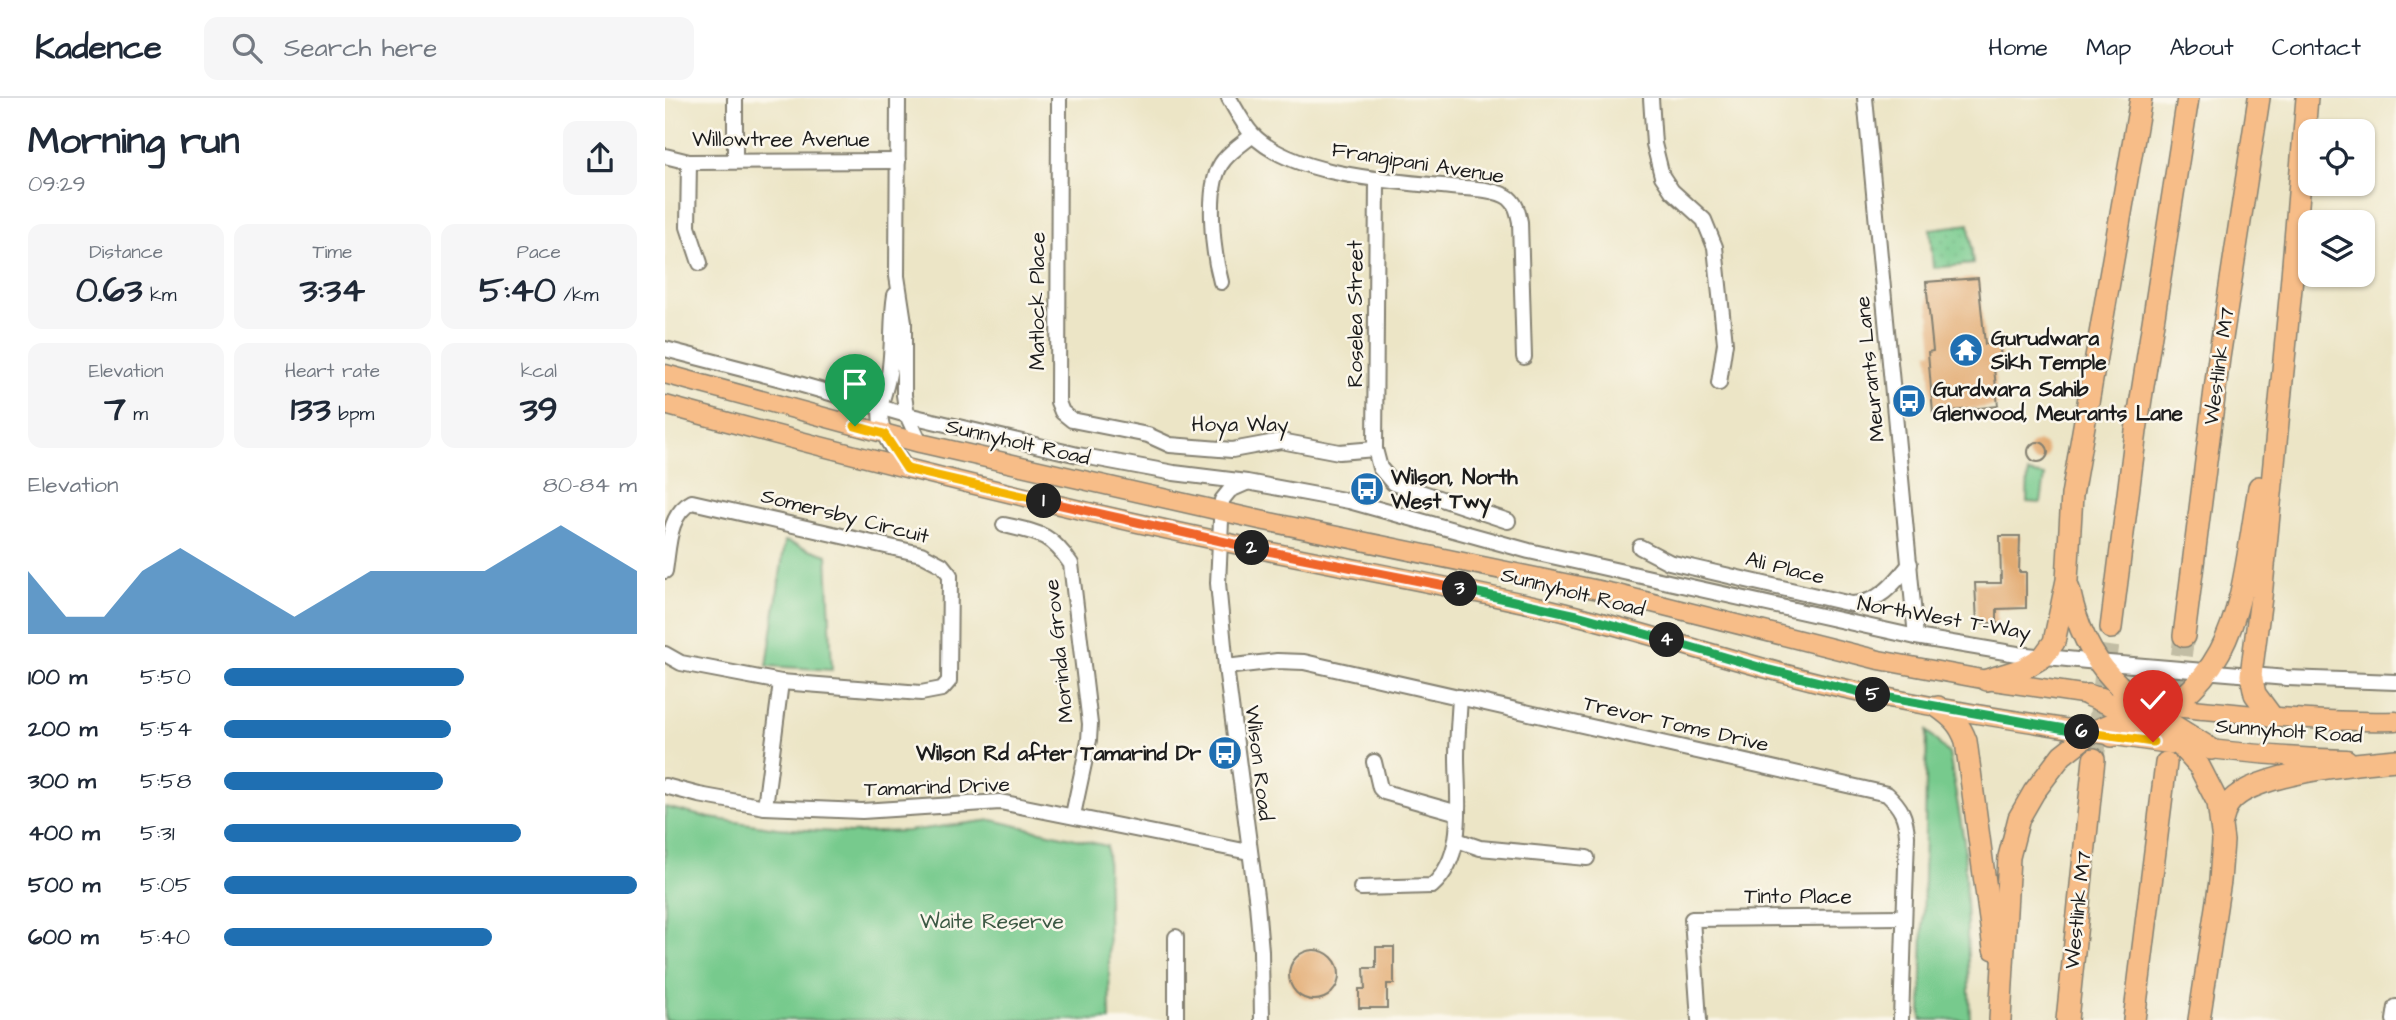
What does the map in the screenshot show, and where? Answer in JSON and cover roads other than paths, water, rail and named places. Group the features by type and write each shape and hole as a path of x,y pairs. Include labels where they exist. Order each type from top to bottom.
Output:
{"highway":[{"path":"1987,680 2023,669 2043,657 2054,642 2067,580 2072,495 2141,98"},
{"path":"2111,628 2136,432 2188,98"},
{"name":"Westlink M7","path":"2184,636 2219,358 2259,98"},
{"path":"2272,717 2255,694 2251,675 2308,98"},
{"path":"2112,736 2150,711 2195,688 2218,657 2231,629 2240,598 2291,288"},
{"path":"2067,580 2081,635 2097,662 2150,711 2199,766 2211,786 2222,821"},
{"path":"2088,695 2150,711 2211,749"},
{"path":"1938,707 1954,718 1962,728 1966,741 1990,928 2000,982"},
{"path":"2000,1020 2009,857 2019,818 2034,792 2062,755 2090,733 2150,711"},
{"name":"Westlink M7","path":"2067,1020 2094,759"},
{"path":"2199,1020 2220,881 2222,821 2228,805 2234,799 2270,781 2311,770 2396,760"},
{"path":"2134,1020 2166,763"}],"main road":[{"name":"Sunnyholt Road","path":"665,374 920,443 1220,511 1613,593 1817,646 1987,680 2088,695"},
{"name":"Sunnyholt Road","path":"665,405 907,469 1219,541 1509,599 1649,634 1807,680 1938,707 2090,733 2211,749 2396,760"},
{"name":"Sunnyholt Road","path":"2150,711 2350,722 2396,721"}],"street":[{"path":"734,98 735,162"},
{"path":"898,98 898,276 904,322 904,395 907,415 920,443"},
{"name":"Matlock Place","path":"1059,98 1058,402 1062,412 1072,420 1148,435"},
{"name":"Frangipani Avenue","path":"1229,98 1253,135 1289,158 1313,167 1377,179 1488,191 1508,197 1517,207 1521,236 1524,357"},
{"path":"1651,98 1654,145 1662,176 1672,191 1704,220 1714,247 1725,344 1719,383"},
{"name":"Meurants Lane","path":"1865,98 1916,636"},
{"path":"1221,282 1213,254 1213,184 1223,160 1253,135"},
{"name":"Willowtree Avenue","path":"665,156 689,162 898,161"},
{"path":"689,162 688,227 700,263"},
{"name":"Roselea Street","path":"1375,449 1377,179"},
{"path":"898,276 891,319 890,369 880,408 884,434 907,469"},
{"name":"NorthWest T-Way","path":"665,349 907,415 1078,455 1349,501 1529,551 1916,636 2043,657 2251,675 2396,682"},
{"name":"Hoya Way","path":"1148,435 1170,444 1232,450 1281,441 1339,452 1375,449"},
{"path":"1375,449 1380,468 1393,482 1507,521"},
{"path":"1220,511 1226,494 1247,482"},
{"name":"Somersby Circuit","path":"665,571 674,522 684,507 692,502 921,554 942,565 950,575 949,681 942,689 921,693 781,682 681,663 665,654"},
{"name":"Wilson Road","path":"1220,511 1218,583 1261,951 1262,1020"},
{"name":"Morinda Grove","path":"1004,525 1045,535 1059,547 1071,565 1090,724 1073,815"},
{"name":"Ali Place","path":"1640,547 1669,562 1851,604 1865,603 1880,595 1894,584 1910,564"},
{"name":"Trevor Toms Drive","path":"1226,667 1277,661 1304,662 1887,794 1898,804 1906,819 1901,1020"},
{"path":"765,807 781,682"},
{"path":"1361,888 1432,886 1444,876 1457,840 1460,697"},
{"path":"1374,762 1380,788 1384,792 1458,813"},
{"name":"Tamarind Drive","path":"665,786 765,807 862,811 1000,802 1249,852"},
{"path":"1457,840 1480,848 1587,858"},
{"name":"Tinto Place","path":"1699,1020 1692,919 1904,917"},
{"path":"1176,937 1177,1020"},
{"path":"2394,1020 2396,1007"}],"tunnel":[{"path":"2094,759 2111,628"},
{"path":"2173,717 2184,636"}],"place":[{"name":"Gurudwara Sikh Temple","path":"1966,350"},
{"name":"Gurdwara Sahib Glenwood, Meurants Lane","path":"1909,401"},
{"name":"Wilson, North West Twy","path":"1367,489"},
{"name":"Wilson Rd after Tamarind Dr","path":"1225,753"}],"park label":[{"name":"Waite Reserve","path":"992,921"}]}
